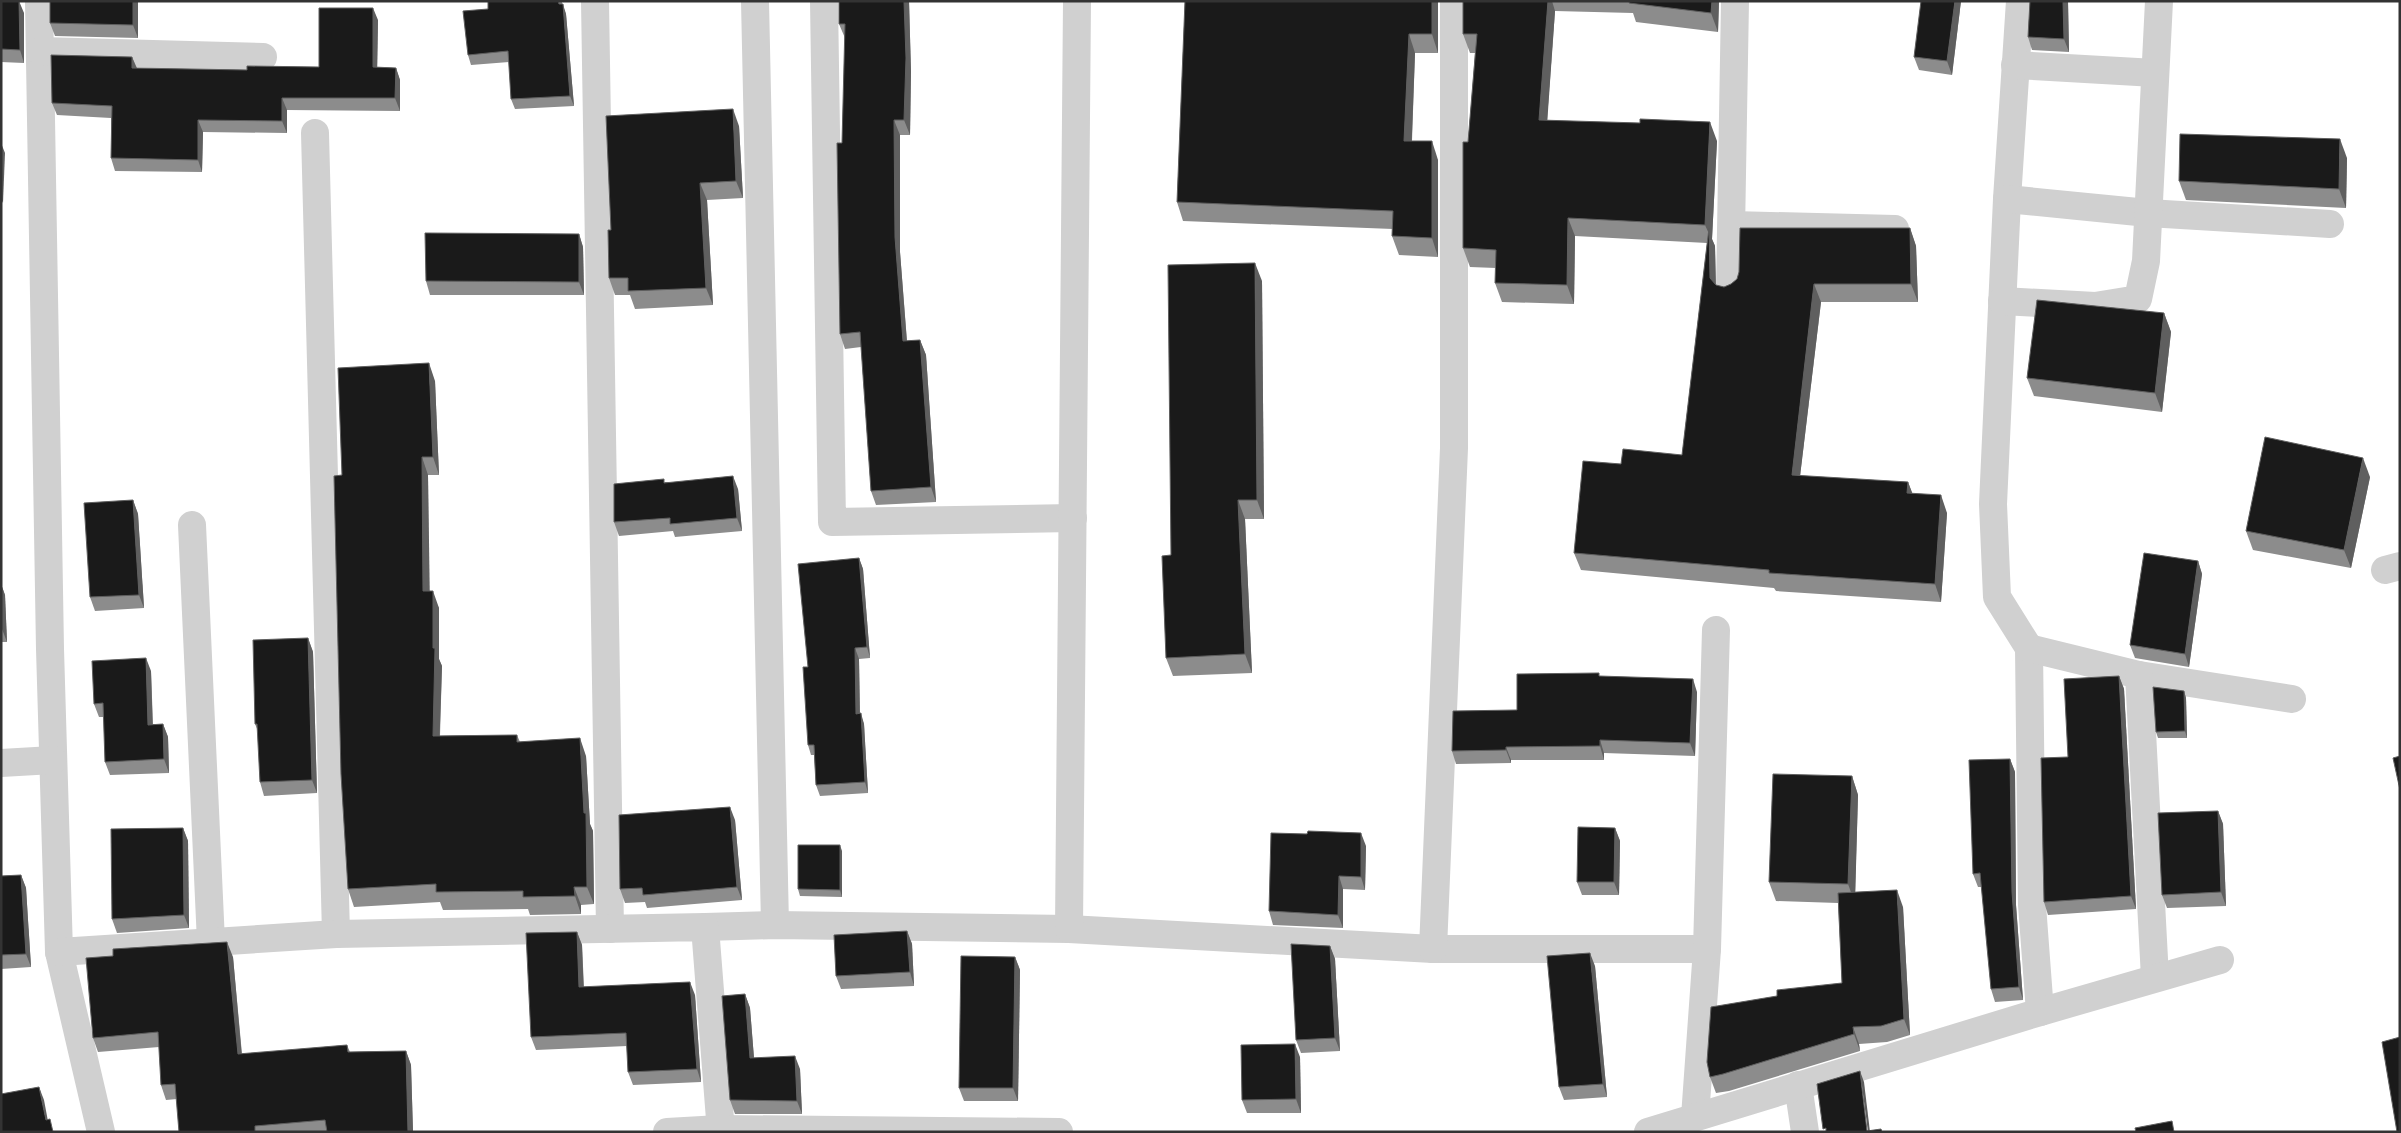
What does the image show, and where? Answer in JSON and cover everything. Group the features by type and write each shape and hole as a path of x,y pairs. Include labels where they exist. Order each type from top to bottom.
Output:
{"street":[{"path":"39,1 53,760 59,952 101,1132"},
{"path":"594,1 610,929"},
{"path":"755,1 775,925"},
{"path":"824,1 832,522 1073,518"},
{"path":"1069,929 1077,1"},
{"path":"1433,949 1454,448 1454,1"},
{"path":"1730,289 1735,1"},
{"path":"2020,1 2002,301 1993,504 1997,597 2029,648 2032,905 2040,1012"},
{"path":"2002,301 2094,306 2138,299 2146,261 2159,1"},
{"path":"40,51 263,57"},
{"path":"2015,65 2155,74"},
{"path":"315,133 336,934"},
{"path":"2008,199 2148,213 2330,224"},
{"path":"1732,225 1907,230"},
{"path":"192,525 211,942"},
{"path":"1695,1117 1707,949 1716,630"},
{"path":"2029,648 2140,675 2292,699"},
{"path":"2140,675 2155,978"},
{"path":"1,763 53,760"},
{"path":"59,952 336,934 775,925 1069,929 1433,949 1707,949"},
{"path":"705,927 720,1130"},
{"path":"1648,1132 2040,1012 2220,960"},
{"path":"1798,1085 1805,1132"},
{"path":"667,1132 720,1130 1058,1132"}],"building":[{"path":"1,1 19,1 20,50 1,49"},
{"path":"50,1 133,1 133,25 50,23"},
{"path":"488,1 558,1 559,4 563,4 570,96 511,99 508,51 468,55 463,11 488,9"},
{"path":"839,1 904,1 906,58 904,120 894,120 895,237 903,341 920,340 931,487 871,491 860,332 840,334 837,143 842,143 845,24 839,24"},
{"path":"1185,1 1432,1 1432,34 1409,34 1404,141 1432,141 1432,238 1392,236 1393,211 1177,202"},
{"path":"1463,1 1548,1 1539,120 1640,123 1640,119 1710,122 1705,225 1568,218 1567,285 1495,283 1496,250 1463,248 1463,142 1468,142 1477,34 1463,34"},
{"path":"1630,1 1712,1 1711,13 1629,3"},
{"path":"1921,1 1955,1 1947,61 1914,57"},
{"path":"2030,1 2063,1 2064,39 2028,37"},
{"path":"319,8 373,8 373,67 396,68 395,98 282,98 282,121 198,120 198,160 111,158 112,106 52,103 51,55 132,57 132,68 247,70 247,66 319,67"},
{"path":"733,109 736,181 700,183 706,288 628,291 628,278 609,278 608,230 611,230 606,116"},
{"path":"2180,134 2340,139 2339,189 2179,181"},
{"path":"1709,228 1710,278 1716,285 1724,287 1737,279 1739,272 1740,228 1910,228 1911,284 1814,284 1792,475 1908,482 1907,493 1941,495 1935,584 1769,573 1769,570 1574,553 1583,461 1621,464 1623,449 1682,455"},
{"path":"425,233 579,234 579,282 426,281"},
{"path":"1255,263 1257,500 1238,500 1245,654 1166,658 1162,556 1171,555 1168,265"},
{"path":"2037,300 2164,313 2155,393 2027,378"},
{"path":"429,363 433,457 422,457 423,591 433,591 433,648 435,648 433,736 517,735 517,742 580,738 584,813 586,813 587,887 574,887 575,896 523,897 523,891 436,892 436,884 348,889 341,774 334,476 342,475 338,368"},
{"path":"2265,437 2363,458 2344,550 2246,531"},
{"path":"733,476 737,518 670,524 670,518 614,522 614,484 664,479 664,483"},
{"path":"133,500 139,595 90,597 84,503"},
{"path":"2144,553 2198,561 2185,654 2130,645"},
{"path":"859,558 867,647 855,648 856,714 861,713 865,782 816,785 814,745 808,745 803,667 808,667 798,564"},
{"path":"308,638 312,780 260,782 257,724 255,724 253,640"},
{"path":"146,658 148,725 163,724 164,759 105,762 103,703 94,704 92,661"},
{"path":"1599,673 1599,676 1693,679 1690,743 1600,740 1600,746 1506,747 1506,750 1452,751 1453,711 1517,710 1517,674"},
{"path":"2119,676 2131,896 2044,902 2041,758 2068,757 2064,679"},
{"path":"2153,687 2184,691 2185,731 2156,732"},
{"path":"2400,756 2400,790 2393,758"},
{"path":"2010,759 2012,892 2019,987 1991,989 1980,873 1973,874 1969,760"},
{"path":"1773,774 1852,776 1848,884 1769,882"},
{"path":"730,807 737,887 643,895 642,888 620,889 619,815"},
{"path":"2218,811 2221,892 2162,895 2158,813"},
{"path":"1578,827 1615,828 1614,882 1577,882"},
{"path":"183,828 184,915 112,919 111,829"},
{"path":"1308,831 1361,833 1361,877 1339,876 1338,915 1269,911 1271,833 1307,834"},
{"path":"798,845 840,845 840,890 798,889"},
{"path":"21,875 26,954 1,955 1,876"},
{"path":"1897,890 1904,1019 1881,1026 1853,1027 1854,1034 1710,1077 1707,1062 1711,1007 1777,996 1777,990 1842,983 1838,893"},
{"path":"907,931 910,972 836,976 834,935"},
{"path":"577,932 579,987 690,982 697,1069 628,1072 626,1033 531,1037 526,933"},
{"path":"227,942 238,1054 347,1045 348,1052 406,1051 408,1132 327,1132 325,1120 255,1126 255,1132 179,1132 175,1084 161,1085 158,1032 93,1038 86,958 113,956 113,949"},
{"path":"1291,944 1330,946 1335,1038 1296,1040"},
{"path":"1590,953 1603,1084 1559,1087 1547,956"},
{"path":"961,956 1015,957 1013,1088 959,1088"},
{"path":"745,994 750,1058 795,1056 797,1101 730,1100 722,996"},
{"path":"2400,1037 2400,1132 2397,1132 2382,1042"},
{"path":"1295,1044 1296,1099 1242,1100 1241,1045"},
{"path":"1860,1071 1867,1131 1881,1129 1882,1132 1826,1132 1826,1128 1823,1129 1817,1084"},
{"path":"39,1087 46,1120 50,1119 53,1132 1,1132 1,1094"},
{"path":"2172,1121 2174,1132 2136,1132 2135,1128"}]}
